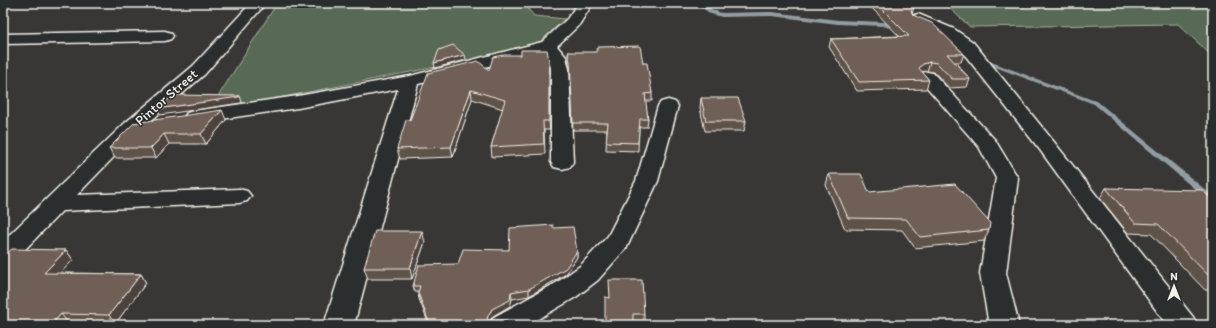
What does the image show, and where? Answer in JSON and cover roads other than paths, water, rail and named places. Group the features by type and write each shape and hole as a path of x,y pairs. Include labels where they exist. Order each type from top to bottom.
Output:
{"street":[{"name":"Pintor Street","path":"3,256 132,127 199,70 244,22 258,3"},
{"path":"132,127 298,102 410,81 548,46 573,22 586,3"},
{"path":"918,19 948,32 967,46 1047,146 1183,325"},
{"path":"3,39 165,36"},
{"path":"548,46 557,57 560,69 562,162"},
{"path":"927,77 988,144 1007,178 993,273 1004,325"},
{"path":"339,325 410,81"},
{"path":"504,325 566,290 589,273 618,241 647,180 668,106"},
{"path":"55,204 239,196"}],"waterway":[{"path":"698,3 713,13 722,15 772,14 838,22 884,24 899,29"},
{"path":"981,60 1096,103 1213,200"}]}
